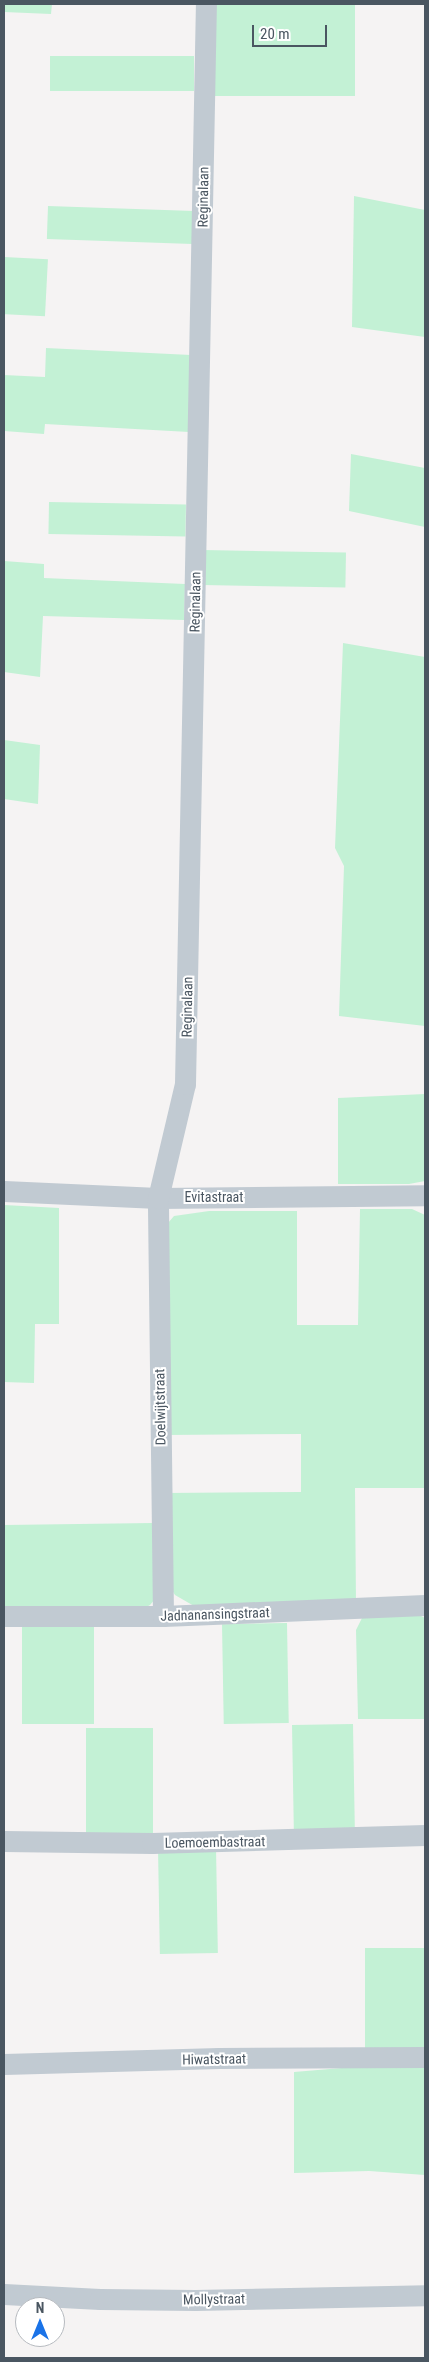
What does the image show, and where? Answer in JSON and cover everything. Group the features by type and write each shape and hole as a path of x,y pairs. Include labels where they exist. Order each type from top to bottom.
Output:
{"street":[{"name":"Reginalaan","path":"158,1198 185,1084 206,4"},
{"name":"Evitastraat","path":"4,1191 158,1198 425,1196"},
{"name":"Doelwijtstraat","path":"158,1198 163,1616"},
{"name":"Jadnanansingstraat","path":"4,1616 163,1616 425,1605"},
{"name":"Loemoembastraat","path":"4,1842 171,1843 425,1835"},
{"name":"Hiwatstraat","path":"4,2064 218,2058 425,2057"},
{"name":"Mollystraat","path":"4,2294 100,2299 185,2300 425,2295"}],"green space":[{"path":"4,4 52,4 51,14 4,12"},
{"path":"213,4 355,4 355,96 213,96"},
{"path":"50,56 194,56 194,91 50,91"},
{"path":"354,196 425,210 425,337 352,327"},
{"path":"48,206 194,211 193,244 47,239"},
{"path":"4,257 48,259 45,316 4,314"},
{"path":"46,348 191,355 189,432 45,424 44,434 4,431 4,375 45,377"},
{"path":"351,454 425,468 425,527 349,511"},
{"path":"49,502 186,504 185,536 48,534"},
{"path":"203,550 346,552 345,587 202,585"},
{"path":"4,561 44,564 44,578 185,584 184,620 43,616 40,677 4,672"},
{"path":"343,643 425,657 425,1026 339,1016 344,866 335,848"},
{"path":"4,740 40,745 38,804 4,799"},
{"path":"425,1094 425,1181 409,1184 338,1184 338,1098"},
{"path":"4,1205 59,1208 59,1324 35,1324 34,1383 4,1382"},
{"path":"360,1209 412,1209 425,1215 425,1488 355,1488 356,1604 194,1606 175,1595 169,1585 165,1493 301,1492 301,1434 165,1435 168,1223 174,1216 209,1211 297,1211 297,1325 358,1325"},
{"path":"153,1523 156,1598 150,1605 141,1610 4,1610 4,1525"},
{"path":"417,1614 425,1618 425,1719 358,1719 356,1630 362,1618"},
{"path":"287,1623 289,1723 224,1724 222,1624"},
{"path":"22,1624 94,1624 94,1724 22,1724"},
{"path":"353,1724 355,1832 294,1833 292,1725"},
{"path":"86,1728 153,1728 153,1836 86,1836"},
{"path":"216,1847 218,1953 160,1954 158,1848"},
{"path":"365,1948 425,1948 425,2049 365,2049"},
{"path":"425,2061 425,2175 369,2171 294,2173 294,2072"}]}
